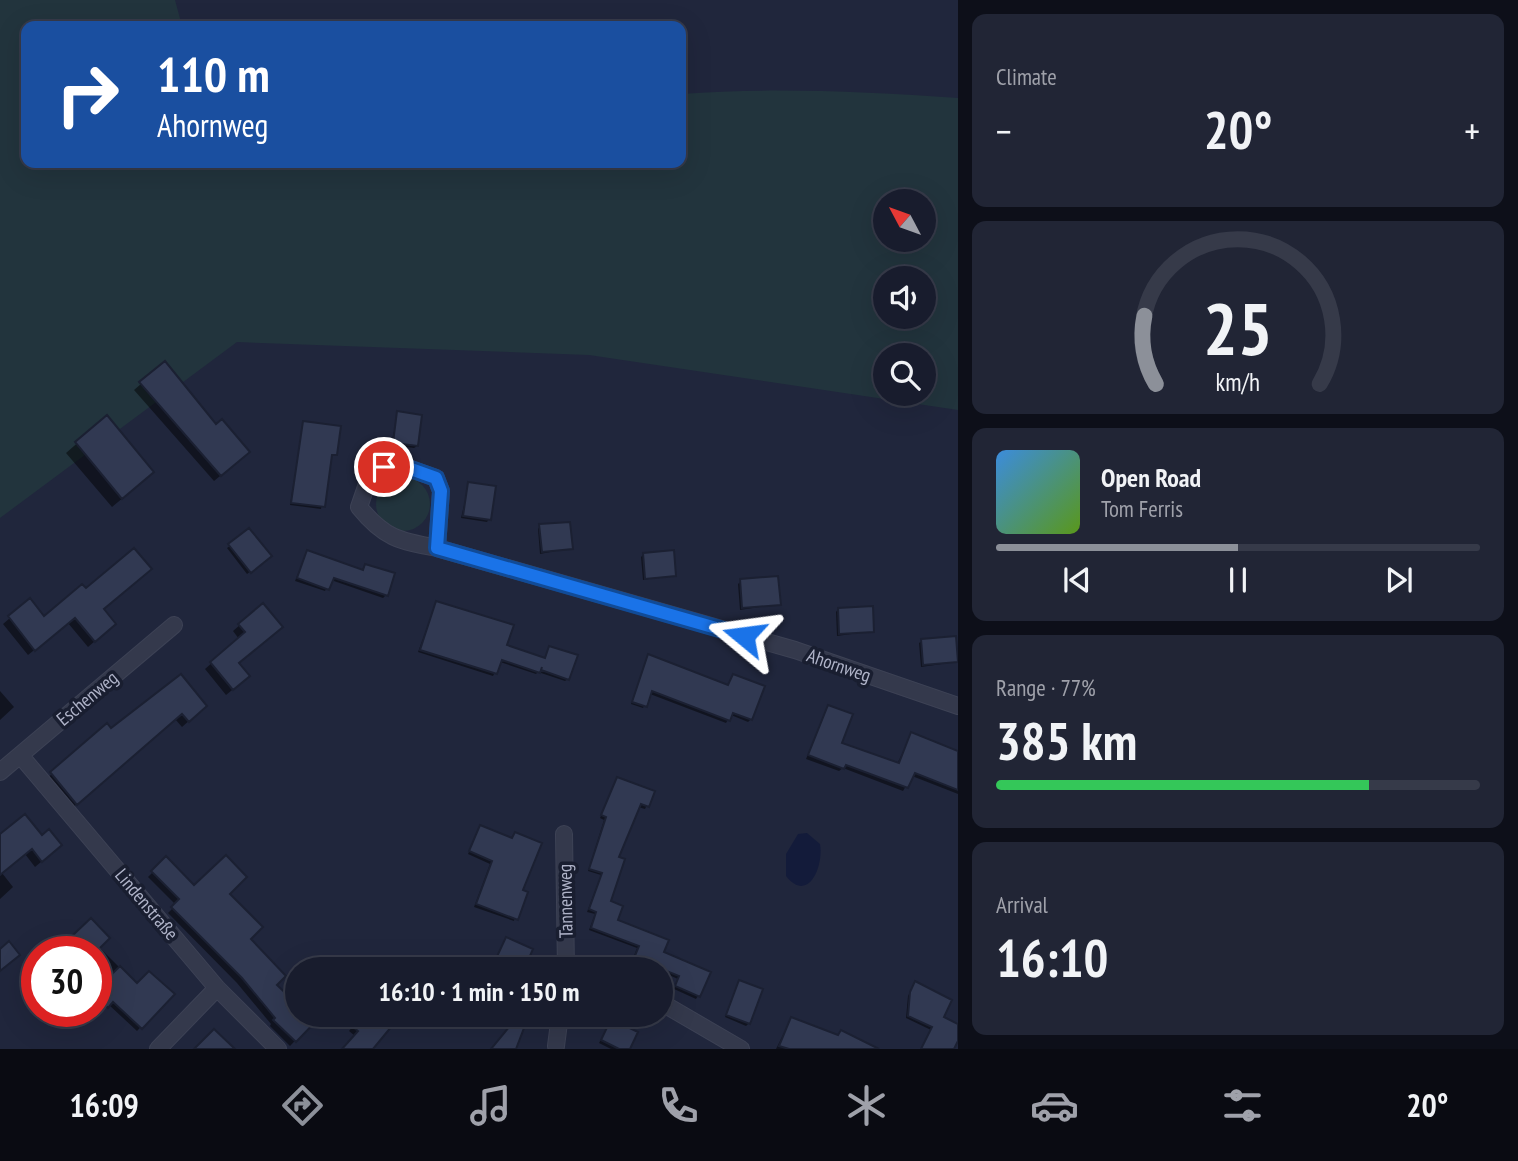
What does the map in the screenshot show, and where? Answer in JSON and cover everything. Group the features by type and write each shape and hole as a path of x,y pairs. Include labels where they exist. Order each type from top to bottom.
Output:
{"street":[{"name":"Ahornweg","path":"437,548 441,491 436,478 408,468 384,467 369,478 359,507 376,528 399,541 437,548 795,650 958,706"},
{"name":"Eschenweg","path":"0,772 174,625"},
{"name":"Lindenstraße","path":"20,755 217,988 278,1049"},
{"name":"Tannenweg","path":"564,834 567,957"},
{"path":"158,1049 217,988"},
{"path":"673,1009 741,1049"},
{"path":"556,1046 558,1027"}],"shaded area":[{"path":"0,0 175,0 181,21 21,21 21,168 686,168 686,94 854,92 958,98 958,410 931,406 936,406 936,343 873,343 873,397 589,355 237,342 0,518"},
{"path":"408,477 418,481 426,489 430,504 426,519 418,527 398,531 388,527 380,519 376,499 380,489 388,481"}],"water":[{"path":"807,833 820,844 821,853 813,879 801,886 794,884 786,876 786,854 798,834"}],"building":[{"path":"165,361 216,424 222,419 250,452 221,476 139,382"},
{"path":"397,411 422,415 418,446 393,443"},
{"path":"107,415 154,472 122,499 75,442"},
{"path":"303,421 341,426 337,455 332,455 325,507 291,503"},
{"path":"468,482 496,486 491,520 463,516"},
{"path":"570,522 573,549 542,552 539,524"},
{"path":"249,528 272,556 251,573 228,544"},
{"path":"134,548 152,569 104,609 116,624 95,642 75,618 35,651 8,616 30,598 44,616 82,584 86,588"},
{"path":"307,550 363,570 365,564 395,573 388,596 334,578 329,590 297,578"},
{"path":"674,550 676,576 645,579 643,553"},
{"path":"778,576 781,605 742,608 740,579"},
{"path":"436,601 514,625 507,645 545,658 549,646 578,655 569,680 502,660 497,674 420,650"},
{"path":"263,603 283,627 239,663 250,676 233,690 210,662 245,632 238,624"},
{"path":"873,606 874,632 839,634 838,608"},
{"path":"956,636 958,662 923,665 921,639"},
{"path":"648,654 728,685 733,674 765,686 752,720 733,713 730,721 652,691 647,707 632,702"},
{"path":"181,674 207,706 189,722 182,714 77,805 50,772 107,723 111,728"},
{"path":"828,705 853,714 842,743 899,763 911,732 958,751 958,790 915,773 908,788 846,765 844,769 808,755"},
{"path":"617,777 655,791 649,807 641,804 619,857 625,859 611,901 623,906 618,920 669,940 664,952 711,972 700,997 675,986 679,976 673,974 673,957 634,957 639,946 591,928 596,912 589,909 602,873 589,869 606,817 601,815"},
{"path":"25,814 42,835 49,829 62,845 42,862 32,849 0,875 0,834"},
{"path":"480,825 512,838 515,832 542,843 523,890 528,892 518,920 476,904 492,861 469,851"},
{"path":"226,855 247,877 230,894 263,927 251,939 285,975 277,985 285,993 285,1027 310,1027 296,1042 273,1020 275,1018 242,978 171,907 179,899 151,871 166,856 194,885"},
{"path":"91,918 108,936 72,936"},
{"path":"506,937 533,949 530,957 497,957"},
{"path":"9,941 20,955 0,971 0,949"},
{"path":"120,966 137,983 149,971 175,994 142,1029 112,1003 112,974"},
{"path":"739,980 763,989 750,1024 726,1015"},
{"path":"915,981 952,1000 944,1017 958,1024 958,1041 954,1049 921,1049 932,1027 908,1016 910,992"},
{"path":"791,1017 838,1035 841,1030 879,1049 789,1049 779,1046"},
{"path":"353,1027 391,1027 373,1049 342,1049 358,1031"},
{"path":"509,1027 524,1027 516,1049 491,1049"},
{"path":"607,1027 628,1027 638,1032 630,1049 619,1049 601,1040"},
{"path":"214,1029 235,1049 194,1049"}],"route":[{"path":"384,467 408,468 436,478 441,491 437,548 744,636"}]}
